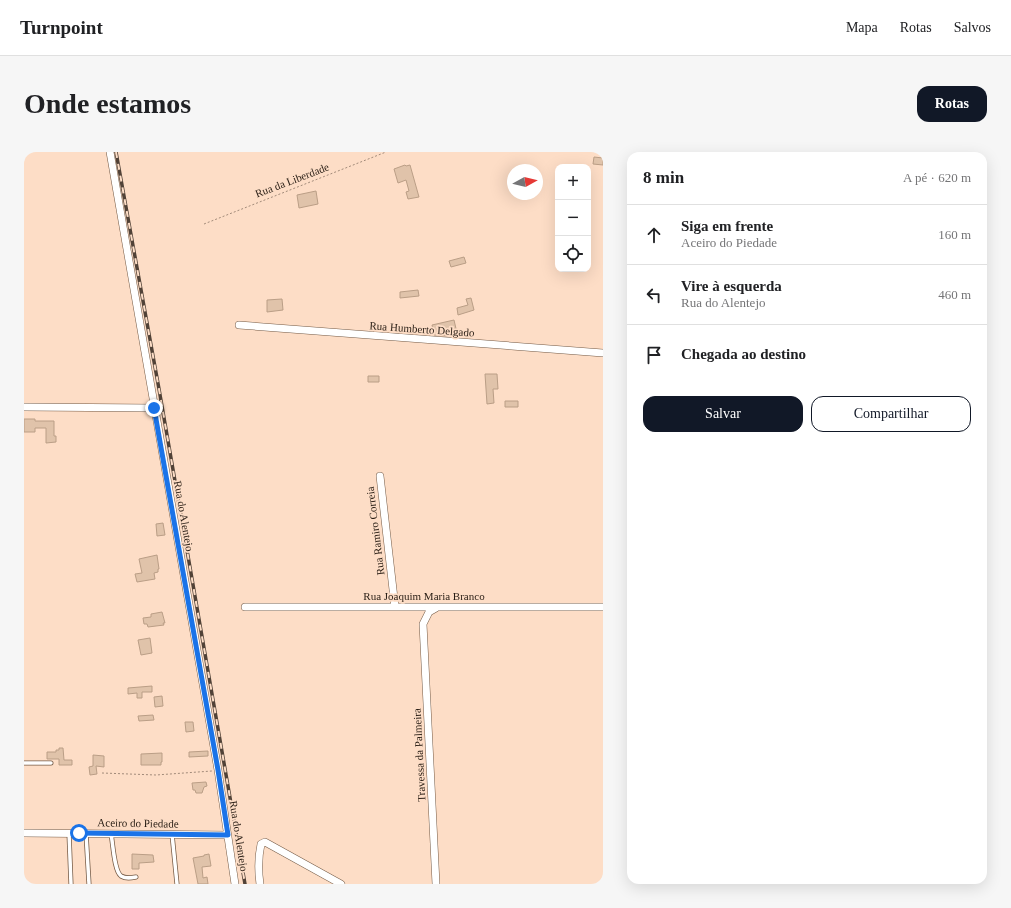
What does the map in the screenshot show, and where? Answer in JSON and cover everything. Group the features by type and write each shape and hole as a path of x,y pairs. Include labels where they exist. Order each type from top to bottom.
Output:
{"street":[{"name":"Rua do Alentejo","path":"110,152 218,770 235,884"},
{"name":"Rua Humberto Delgado","path":"239,325 603,354"},
{"path":"24,407 154,408"},
{"name":"Rua Ramiro Correia","path":"380,476 395,607"},
{"name":"Rua Joaquim Maria Branco","path":"245,607 603,607"},
{"name":"Travessa da Palmeira","path":"414,607 423,616 436,884"},
{"path":"423,624 429,612 437,608"},
{"name":"Aceiro do Piedade","path":"24,833 228,835"},
{"path":"260,884 258,868 260,844 265,842 341,884"}],"lane":[{"path":"24,763 51,763"},
{"path":"69,833 71,884"},
{"path":"86,833 89,884"},
{"path":"112,834 116,870 120,876 126,878 136,877"},
{"path":"172,834 177,884"}],"path":[{"name":"Rua da Liberdade","path":"204,224 386,152"},
{"path":"102,773 156,775 218,770"}],"building":[{"path":"594,157 603,158 603,165 593,164"},
{"path":"405,165 410,165 419,197 408,199 406,192 409,191 406,180 398,183 394,169"},
{"path":"316,191 318,204 299,208 297,195"},
{"path":"464,257 466,263 451,267 449,261"},
{"path":"418,290 419,296 400,298 400,292"},
{"path":"471,298 474,310 458,315 457,308 468,305 466,299"},
{"path":"282,299 283,310 267,312 267,300"},
{"path":"454,320 457,333 447,336 434,335 432,325"},
{"path":"485,374 497,374 498,389 493,389 494,403 487,404"},
{"path":"368,376 379,376 379,382 368,382"},
{"path":"505,401 518,401 518,407 505,407"},
{"path":"24,419 35,419 35,421 54,421 54,436 56,436 56,442 46,443 46,428 35,428 35,432 24,432"},
{"path":"163,523 165,535 157,536 156,524"},
{"path":"157,555 159,569 158,572 154,573 155,579 137,582 135,574 142,573 139,559"},
{"path":"162,612 165,623 163,623 164,625 148,627 147,624 144,624 143,618 151,617 151,614"},
{"path":"150,638 152,653 141,655 138,640"},
{"path":"152,686 152,692 142,692 142,698 137,698 137,693 128,694 128,688"},
{"path":"162,696 163,706 155,707 154,697"},
{"path":"153,715 154,720 139,721 138,716"},
{"path":"185,722 193,722 194,731 186,732"},
{"path":"59,748 63,748 64,760 72,760 72,765 59,765 59,759 47,759 47,752 56,752"},
{"path":"208,751 208,756 189,757 189,752"},
{"path":"162,753 161,765 141,765 141,754"},
{"path":"93,755 104,756 104,767 96,766 97,774 90,775 89,767 93,766"},
{"path":"206,782 207,786 204,787 202,793 196,793 195,790 193,790 192,783"},
{"path":"132,854 153,855 154,862 139,863 139,869 132,869"},
{"path":"209,854 211,866 202,867 203,878 207,877 208,884 198,884 193,858"}],"railway":[{"path":"116,152 159,389 245,884"}],"route":[{"path":"79,833 228,835 218,770 154,408"}]}
